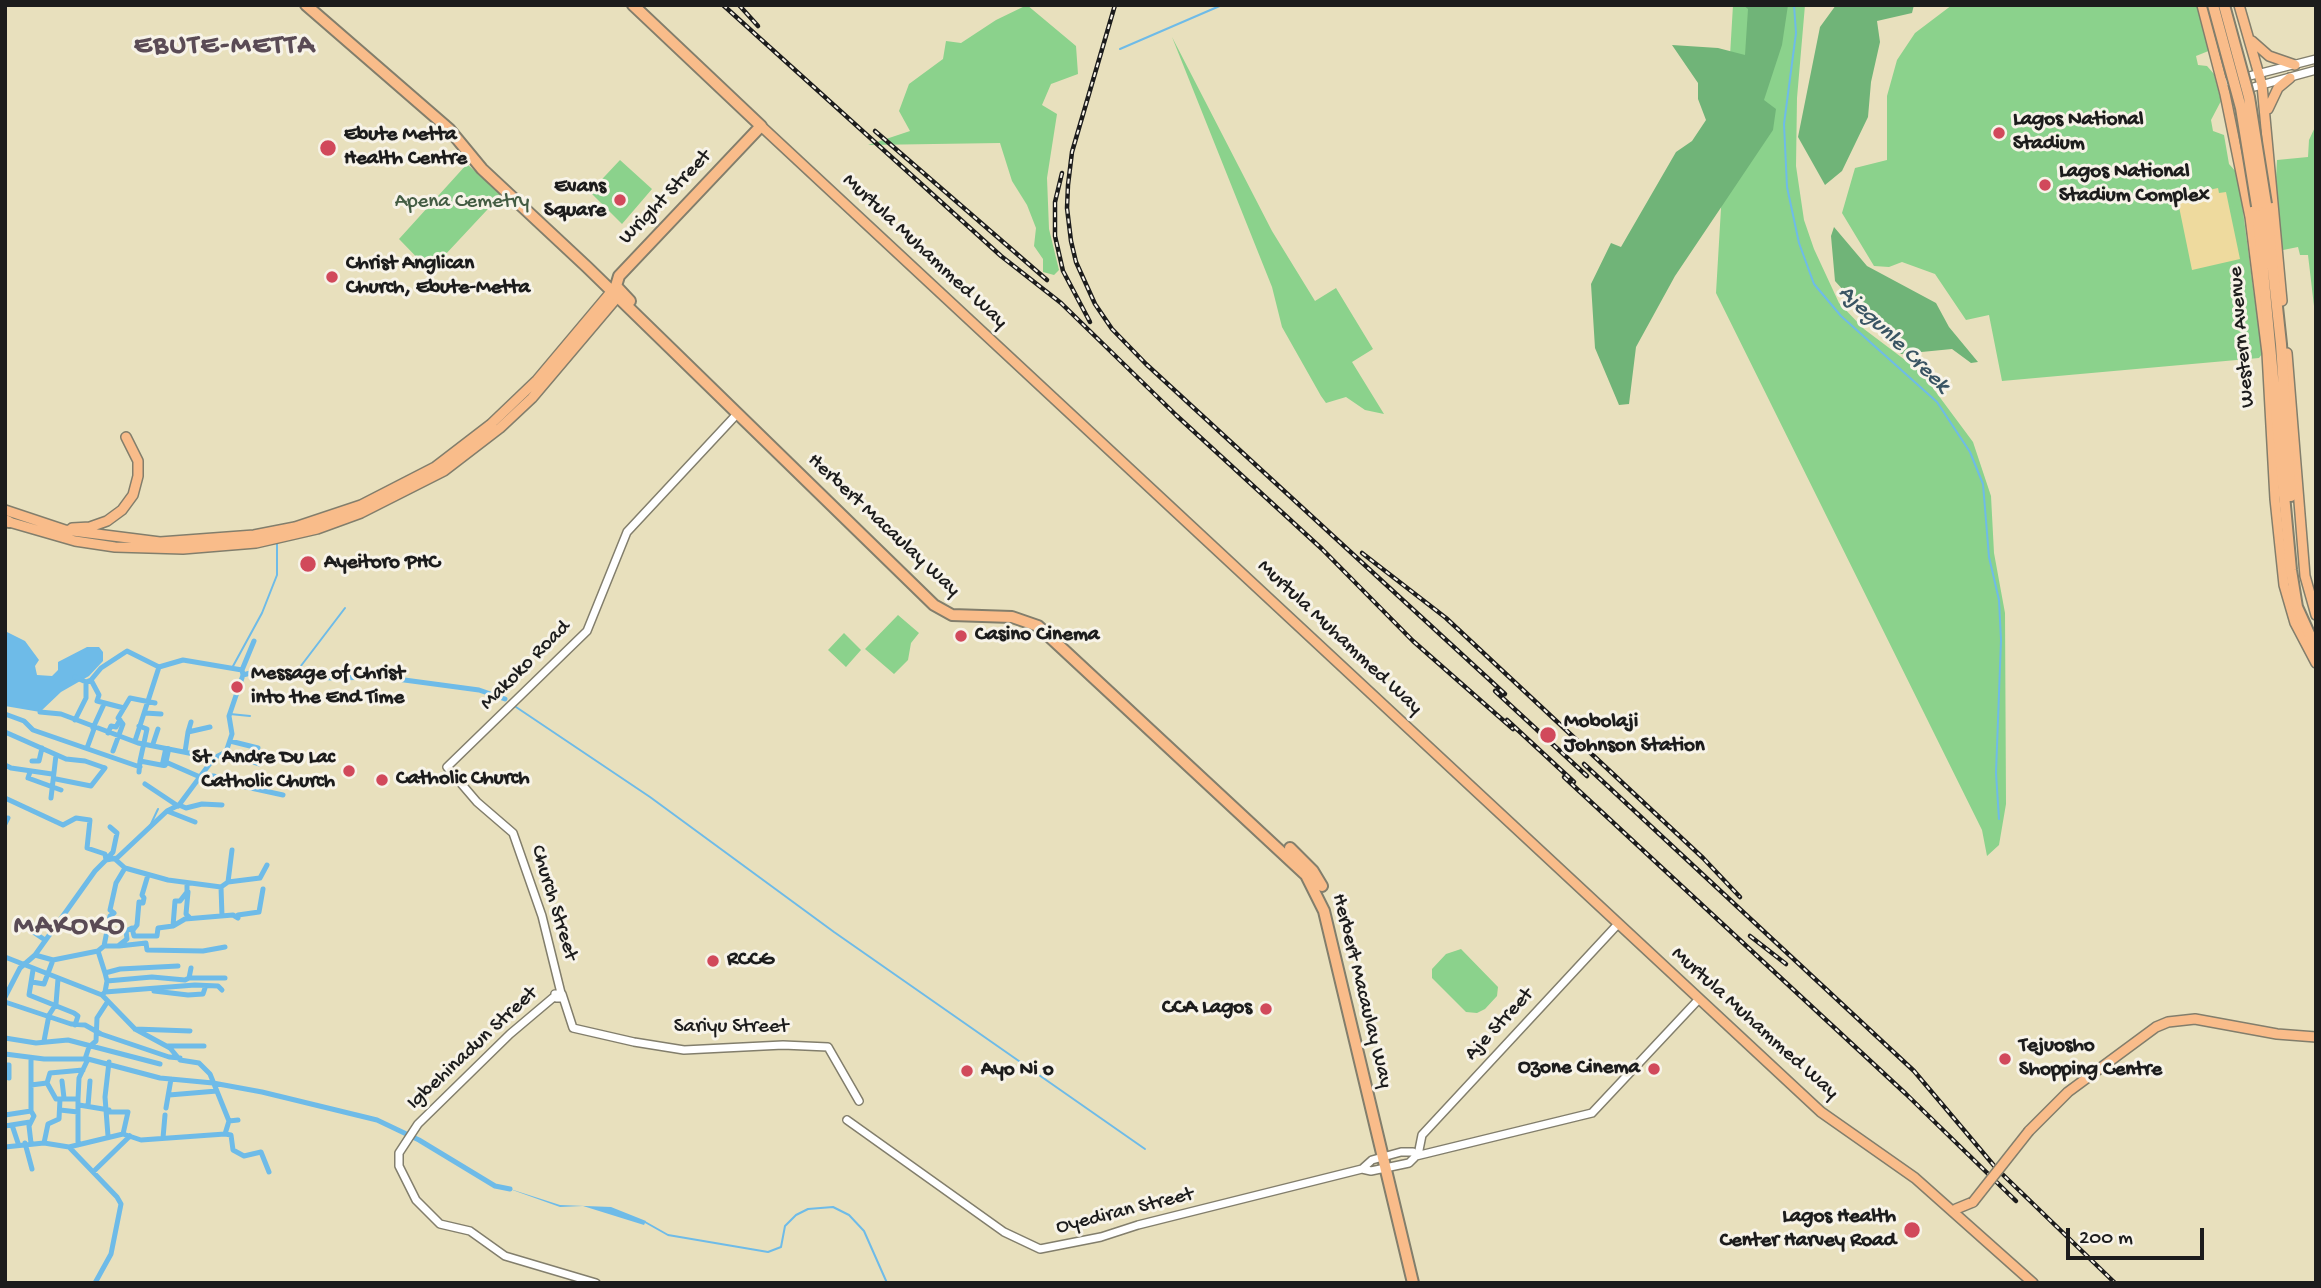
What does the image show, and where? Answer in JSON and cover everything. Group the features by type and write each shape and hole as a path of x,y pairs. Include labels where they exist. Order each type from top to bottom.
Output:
{"highway":[{"name":"Herbert Macaulay Way","path":"306,5 449,129 482,169 619,294 937,600 958,610 1015,611 1042,622 1313,871 1331,908 1413,1283"},
{"name":"Murtula Muhammed Way","path":"633,5 761,126"},
{"name":"Western Avenue","path":"2213,5 2241,108 2278,288 2297,569 2304,605 2316,635"},
{"name":"Western Avenue","path":"2224,5 2249,97 2262,205 2270,375 2294,590 2302,620 2316,649"},
{"name":"Wright Street","path":"619,294 622,272 761,126"},
{"path":"2278,288 2283,344"},
{"name":"Herbert Macaulay Way","path":"619,294 737,414 934,605 952,615 1012,617 1038,626 1306,875 1324,911 1386,1162 1420,1283"},
{"path":"2270,375 2275,435"}],"main road":[{"name":"Western Avenue","path":"2202,5 2225,94 2251,229 2270,375"},
{"name":"Western Avenue","path":"2239,5 2262,85 2278,288"},
{"path":"2250,38 2269,56 2295,65"},
{"path":"2266,117 2270,99 2290,78"},
{"name":"Murtula Muhammed Way","path":"761,126 1821,1112 1915,1178 2033,1283"},
{"path":"6,521 33,526 75,541 138,548 183,549 296,531 384,495 454,453 522,395 619,294"},
{"name":"Western Avenue","path":"2283,344 2305,576 2316,615"},
{"name":"Western Avenue","path":"2275,435 2278,537 2287,598 2295,623 2316,663"},
{"path":"5,510 33,526 90,527 122,510 133,495 138,477 136,454 126,437"},
{"path":"48,525 85,534 160,542 255,539"},
{"path":"1968,1219 1973,1202 2029,1131 2067,1092 2158,1026 2185,1018 2277,1034 2316,1035"},
{"path":"1821,1112 1882,1146 2041,1283"},
{"path":"1956,1209 1973,1202"}],"street":[{"path":"2222,83 2316,59"},
{"path":"2225,94 2316,70"},
{"name":"Makoko Road","path":"447,767 590,626 627,532 737,414"},
{"name":"Church Street","path":"447,767 477,802 513,833 542,916 559,995 573,1028"},
{"name":"Aje Street","path":"1417,1155 1422,1135 1618,923"},
{"name":"Igbehinadun Street","path":"559,995 510,1034 415,1128 399,1153 401,1174 416,1200 440,1224 470,1231 505,1256 596,1283"},
{"path":"1386,1162 1406,1151 1417,1155 1591,1113 1699,999"},
{"name":"Sariyu Street","path":"573,1028 684,1050 772,1045 828,1047 859,1101"},
{"name":"Oyediran Street","path":"847,1120 1004,1232 1040,1249 1101,1237 1138,1225 1362,1169 1368,1162 1413,1162 1417,1155"}],"green space":[{"path":"1027,5 1076,46 1078,74 1051,84 1042,105 1057,114 1047,178 1049,229 1059,270 1054,275 1043,272 1043,259 1034,246 1036,228 1027,205 1012,181 1000,143 868,145 910,131 899,111 909,84 943,59 946,41 961,43 996,20"},
{"path":"1733,5 1805,5 1797,98 1796,166 1804,220 1814,249 1839,303 1864,329 1921,372 1973,442 1991,496 1994,553 2005,613 2006,804 1999,845 1987,856 1982,830 1716,293"},
{"path":"1743,5 1788,5 1782,45 1764,100 1776,109 1773,130 1675,276 1636,347 1629,404 1619,405 1595,348 1591,284 1611,243 1621,247 1676,152 1692,141 1706,120 1698,99 1698,83 1672,45 1718,48 1745,55 1748,9"},
{"path":"1836,5 1914,5 1912,13 1877,21 1880,42 1871,82 1868,117 1842,171 1825,185 1798,137 1820,27"},
{"name":"Lagos National Stadium Complex","path":"1952,5 2199,5 2211,50 2196,56 2198,65 2207,66 2214,74 2221,101 2211,120 2213,131 2224,135 2229,164 2238,174 2262,354 2259,358 2002,381 1989,315 1966,320 1935,274 1902,262 1889,267 1874,266 1842,213 1855,168 1887,160 1887,96 1897,60 1915,33"},
{"path":"1172,37 1272,231 1315,301 1336,288 1373,349 1352,362 1384,414 1365,410 1346,397 1326,403 1282,327 1272,287"},
{"path":"2316,125 2316,323 2308,255 2300,255 2298,247 2278,251 2276,179 2277,160 2308,157 2309,140"},
{"name":"Evans Square","path":"620,160 652,189 622,224 590,192"},
{"name":"Apena Cemetry","path":"467,164 501,195 430,271 399,239"},
{"path":"1834,227 1867,266 1936,303 1949,327 1978,362 1971,363 1952,349 1901,354 1835,281 1831,236"},
{"path":"898,615 919,633 911,643 908,660 894,674 865,649"},
{"path":"844,633 861,650 846,667 828,650"},
{"path":"1461,949 1498,987 1497,996 1485,1009 1477,1013 1466,1012 1432,978 1432,969 1446,954"}],"sand":[{"path":"2218,188 2219,193 2226,192 2240,259 2192,270 2177,197"}],"water":[{"path":"5,631 25,641 39,660 35,666 37,675 52,676 58,670 58,662 87,647 99,647 103,652 103,661 89,676 61,692 40,712 5,706"},
{"path":"504,1187 560,1205 611,1207 646,1221 644,1225 583,1206 560,1207"}],"waterway":[{"path":"1120,49 1222,5"},
{"name":"Ajegunle Creek","path":"1794,5 1796,33 1784,124 1787,187 1799,243 1814,284 1841,316 1937,402 1970,452 1983,484 1989,557 1999,600 2001,640 1996,773 1999,819"},
{"path":"232,668 262,613 277,575 277,543"},
{"path":"294,675 345,608"},
{"path":"242,670 254,641"},
{"path":"75,677 86,682 91,680 101,668 127,651 159,667 183,660 242,670 243,675 254,672 332,678 382,677 479,690 505,699"},
{"path":"135,741 159,667"},
{"path":"5,997 20,968 35,955 95,871 106,860 117,858 167,811 179,805 214,758 226,752 232,734 229,716 243,675"},
{"path":"91,680 99,695 97,701 124,708"},
{"path":"75,720 86,698 86,682"},
{"path":"113,751 123,724 118,718 130,698 155,703"},
{"path":"93,728 104,704"},
{"path":"513,705 650,797 834,932 1145,1149"},
{"path":"40,712 61,714 138,743 214,758"},
{"path":"145,713 161,714"},
{"path":"5,714 24,721 33,730 140,767"},
{"path":"230,714 250,716"},
{"path":"108,733 111,726 116,727 120,720"},
{"path":"188,732 191,722"},
{"path":"139,726 147,729 140,761"},
{"path":"185,752 188,732 210,727"},
{"path":"87,748 94,729"},
{"path":"153,744 158,729"},
{"path":"5,732 66,759 85,761 105,768"},
{"path":"230,741 258,748"},
{"path":"32,761 39,761 42,748"},
{"path":"164,764 167,750"},
{"path":"51,798 56,755"},
{"path":"222,756 238,757 259,764"},
{"path":"139,772 140,761 161,765 168,763 200,777"},
{"path":"5,765 52,774"},
{"path":"56,779 91,786 105,768"},
{"path":"30,772 28,778 61,790"},
{"path":"201,776 214,776 228,783 283,795"},
{"path":"145,784 178,806"},
{"path":"5,798 63,825 76,818 90,820 87,848 105,854 106,860"},
{"path":"179,805 186,808 202,804 222,805"},
{"path":"150,826 158,809"},
{"path":"167,811 195,822"},
{"path":"5,824 8,818"},
{"path":"106,860 113,852 117,833 110,827"},
{"path":"228,882 232,850"},
{"path":"116,860 125,868 168,880 221,887 222,916"},
{"path":"221,887 228,882 260,878 267,865"},
{"path":"104,946 110,916 114,913 110,910 116,883 125,868"},
{"path":"133,930 137,925 139,902 143,903 142,895 148,875"},
{"path":"173,926 175,901 180,901 187,892 187,883"},
{"path":"35,955 53,960 98,951 104,946 118,946 127,939 126,931 132,928 134,936 157,936 158,928 173,926 185,919 233,915 238,918 238,915 259,912 263,889"},
{"path":"185,919 189,917 186,914 188,892"},
{"path":"20,923 45,940"},
{"path":"119,946 146,943 147,950 203,951 225,947"},
{"path":"98,951 105,973"},
{"path":"5,957 102,995 135,1029 170,1048 180,1060 199,1063 210,1074 229,1121"},
{"path":"32,982 44,984 53,960"},
{"path":"107,981 105,973 120,969 178,966"},
{"path":"105,992 107,981 152,977 185,980 189,978 191,968"},
{"path":"33,970 29,995 74,1013 78,1016 75,1025"},
{"path":"189,978 225,978"},
{"path":"44,1041 49,1015 56,1004 58,979"},
{"path":"102,995 105,992 195,985 218,986 222,990"},
{"path":"154,991 188,995 203,994 205,988"},
{"path":"85,1059 89,1047 96,1041 97,1018 108,1001"},
{"path":"5,1002 71,1024 85,1025 101,1034 169,1057 180,1058"},
{"path":"135,1029 190,1031"},
{"path":"5,1038 36,1043 68,1040 160,1064"},
{"path":"168,1046 204,1046"},
{"path":"5,1054 44,1059 88,1059"},
{"path":"5,1115 31,1111 31,1058"},
{"path":"78,1099 79,1078 88,1059 160,1078 213,1083 262,1092 377,1120 419,1140 495,1186 510,1189"},
{"path":"108,1136 105,1097 109,1062"},
{"path":"5,1065 9,1065 9,1078"},
{"path":"31,1085 47,1083 50,1073 83,1070"},
{"path":"166,1108 171,1079"},
{"path":"62,1081 64,1098"},
{"path":"88,1106 90,1081"},
{"path":"47,1083 56,1099 78,1099 78,1145"},
{"path":"169,1095 217,1091"},
{"path":"44,1143 48,1124 59,1119 60,1099"},
{"path":"79,1105 109,1110"},
{"path":"60,1110 78,1112"},
{"path":"31,1111 34,1116 29,1126 31,1143"},
{"path":"109,1112 128,1112 123,1134"},
{"path":"163,1138 165,1115"},
{"path":"69,1147 123,1134 141,1140 225,1134 229,1121 238,1120"},
{"path":"5,1126 30,1122"},
{"path":"12,1125 18,1143"},
{"path":"225,1134 231,1135 233,1150 244,1156 261,1152 269,1172"},
{"path":"93,1172 130,1136"},
{"path":"25,1143 32,1169"},
{"path":"5,1147 44,1143 69,1147 117,1197 121,1204 111,1254 95,1283"},
{"path":"645,1222 668,1235 768,1252 781,1247 785,1226 796,1215 808,1209 833,1207 849,1215 864,1231 887,1283"}],"railway":[{"path":"723,5 1001,256 1061,303 1177,416 1322,549 1413,641 1513,729"},
{"path":"739,5 758,26"},
{"path":"1115,5 1072,152 1068,185 1067,208 1071,241 1076,262 1095,304 1112,329 1146,364 1505,694"},
{"path":"875,131 1047,280"},
{"path":"1062,173 1055,202 1055,236 1063,271 1090,322"},
{"path":"1362,553 1446,618 1703,858 1740,897"},
{"path":"1495,691 1587,776"},
{"path":"1507,720 1574,782"},
{"path":"1584,764 1914,1071 1996,1168 2115,1283"},
{"path":"1564,777 1906,1094 2016,1201"},
{"path":"1750,936 1786,964"}],"place":[{"name":"Lagos National Stadium","path":"1999,133"},
{"name":"Ebute Metta Health Centre","path":"328,148"},
{"name":"Lagos National Stadium Complex","path":"2045,185"},
{"name":"Evans Square","path":"620,200"},
{"name":"Christ Anglican Church, Ebute-Metta","path":"332,277"},
{"name":"Ayeitoro PHC","path":"308,564"},
{"name":"Casino Cinema","path":"961,636"},
{"name":"Message of Christ into the End Time","path":"237,687"},
{"name":"Mobolaji Johnson Station","path":"1548,735"},
{"name":"St. Andre Du Lac Catholic Church","path":"349,771"},
{"name":"Catholic Church","path":"382,780"},
{"name":"RCCG","path":"713,961"},
{"name":"CCA Lagos","path":"1266,1009"},
{"name":"Tejuosho Shopping Centre","path":"2005,1059"},
{"name":"Ozone Cinema","path":"1654,1069"},
{"name":"Ayo Ni o","path":"967,1071"},
{"name":"Lagos Health Center Harvey Road","path":"1912,1230"}],"district":[{"name":"EBUTE-METTA","path":"225,48"},
{"name":"MAKOKO","path":"70,928"}]}
